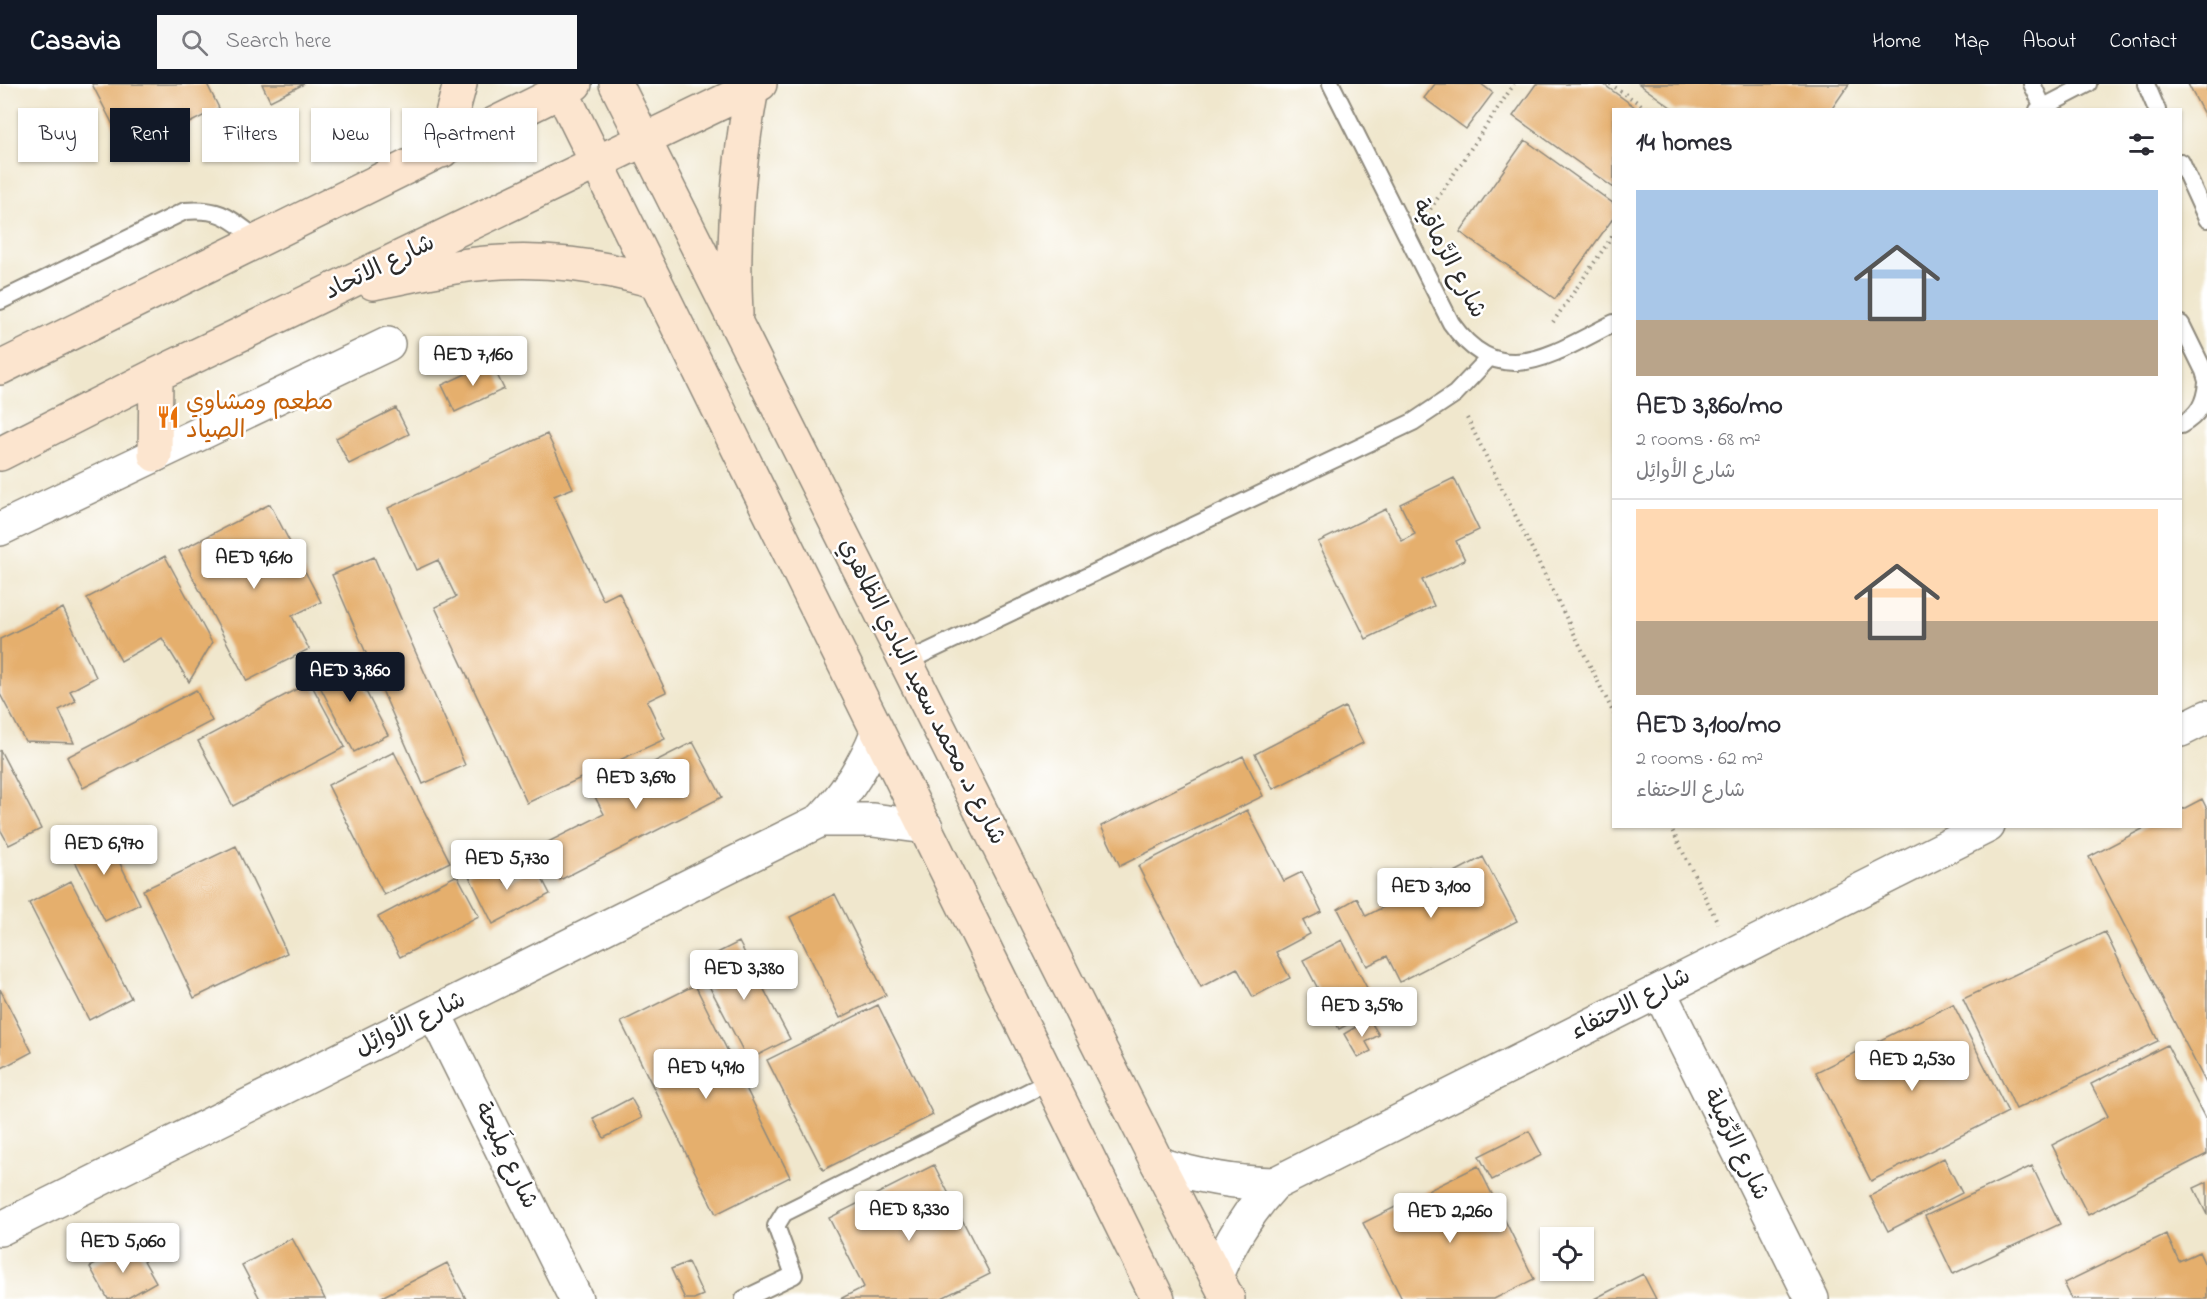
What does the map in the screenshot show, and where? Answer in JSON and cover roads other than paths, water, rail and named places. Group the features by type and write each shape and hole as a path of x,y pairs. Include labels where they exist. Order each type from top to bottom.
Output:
{"street":[{"path":"454,108 460,84"},
{"name":"شارع د. محمد سعيد البادي الظاهري","path":"616,84 1222,1288"},
{"path":"523,108 565,86 597,163 654,281 1158,1299"},
{"path":"736,325 734,277 737,182 756,86"},
{"name":"شارع الاتحاد","path":"0,454 156,375 756,86"},
{"path":"0,368 419,162"},
{"path":"333,290 483,263 515,261 548,261 601,267 654,281"},
{"path":"0,528 388,344"},
{"path":"155,455 156,375"},
{"path":"2182,730 2207,717"},
{"name":"شارع الأوائِل","path":"0,1229 821,820 854,781 868,758 877,733"},
{"name":"شارع الأوائِل","path":"821,820 873,820 926,827"},
{"name":"شارع الاحتفاء","path":"1222,1288 1234,1236 1259,1200 1274,1184 1984,828"},
{"name":"شارع الرِّمَيلة","path":"1659,991 1812,1299"},
{"name":"شارع مِلَيحة","path":"434,1013 576,1299"},
{"name":"شارع الاحتفاء","path":"1158,1164 1215,1179 1274,1184"}],"lane":[{"name":"شارع الرَّماقية","path":"1331,84 1451,323 1461,338 1489,358 1524,363 1542,359 1612,324"},
{"path":"2032,84 2040,108 2070,102 2088,84"},
{"path":"2146,84 2156,108"},
{"path":"2182,164 2207,219"},
{"path":"0,301 184,211 215,212 228,217 259,240"},
{"path":"2182,326 2207,382 2203,404 2191,420 2182,424"},
{"path":"906,662 1413,422 1455,393 1489,358"},
{"path":"744,1299 794,1275 776,1226 784,1214 1050,1081"}],"place":[{"name":"مطعم ومشاوي الصياد","path":"168,417"}]}
